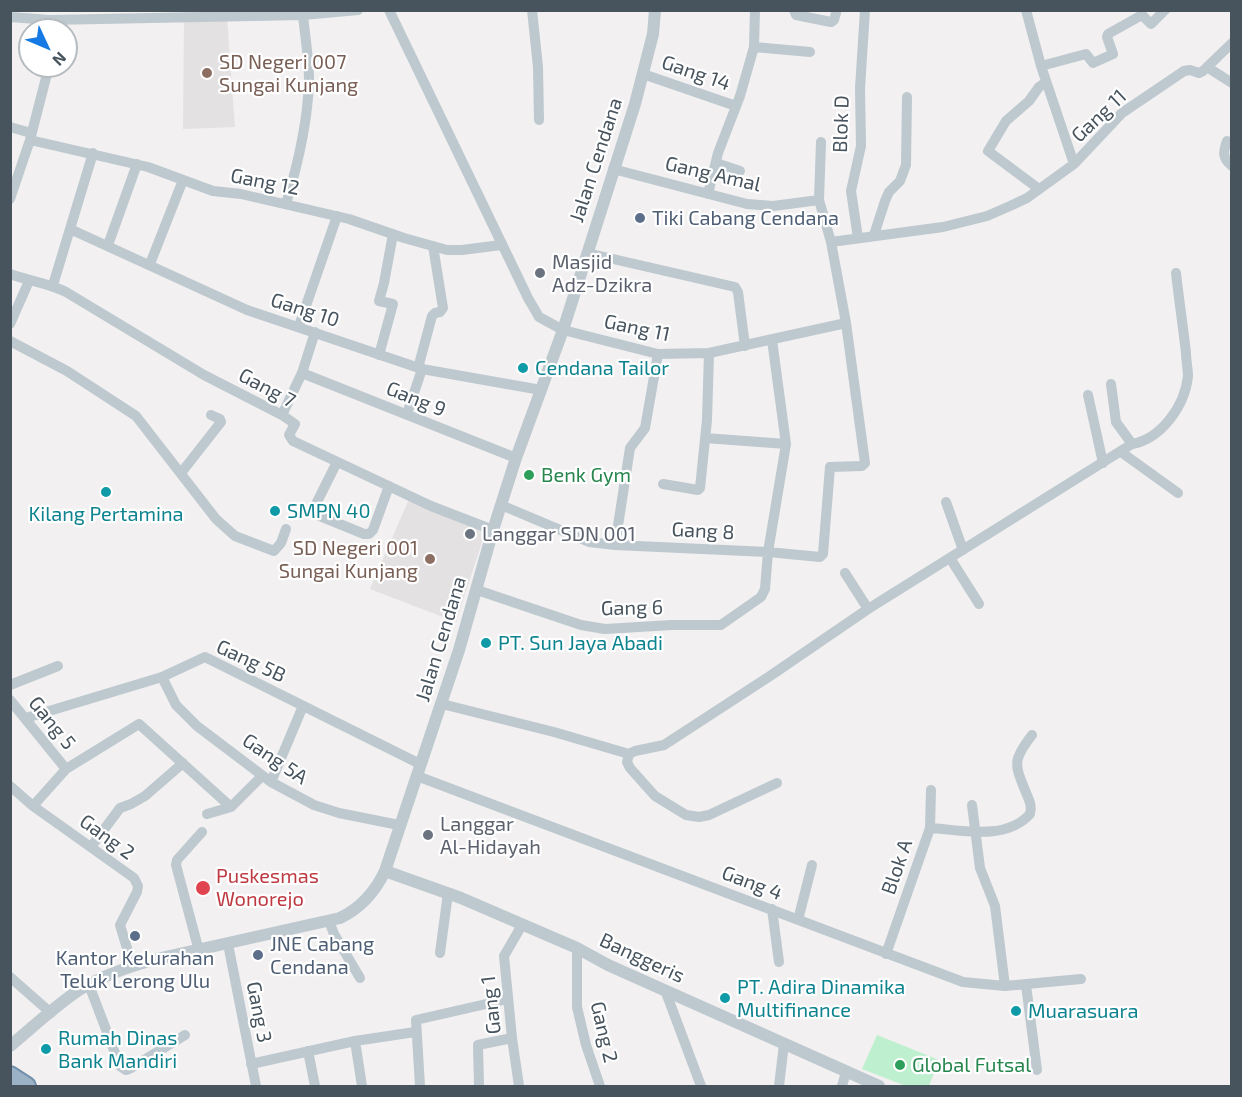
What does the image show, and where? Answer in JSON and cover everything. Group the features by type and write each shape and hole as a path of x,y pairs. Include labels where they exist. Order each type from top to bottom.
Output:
{"highway":[{"path":"10,1075 27,1086"}],"street":[{"path":"78,24 303,15 358,10"},
{"path":"389,10 501,245 539,317 563,330"},
{"path":"532,10 538,67 539,120"},
{"name":"Jalan Cendana","path":"10,1046 89,985 132,965 340,918 358,907 373,892 385,871 442,704 516,458 563,330 644,74 653,34 655,10"},
{"path":"708,194 754,47 755,10"},
{"path":"794,10 796,15 831,22 836,13"},
{"name":"Blok D","path":"858,238 851,191 861,146 860,88 865,10"},
{"path":"1026,10 1041,66 1074,164"},
{"path":"1041,66 1086,54 1093,63 1113,54 1108,34 1142,15 1151,24 1165,10"},
{"path":"10,17 27,14"},
{"path":"285,204 301,147 309,80 303,15"},
{"path":"1232,43 1208,67 1232,83"},
{"path":"754,47 810,52"},
{"name":"Gang 11","path":"831,242 943,227 987,216 1027,198 1074,164 1122,113 1184,71 1199,73 1208,67"},
{"name":"Gang 14","path":"644,74 736,106"},
{"path":"10,199 46,78"},
{"path":"1039,189 988,151 1006,121 1046,82"},
{"path":"874,235 889,192 900,181 906,165 907,98"},
{"path":"10,127 30,136"},
{"name":"Gang 12","path":"30,136 137,164 213,191 241,194 337,216 447,250 501,245"},
{"path":"1227,141 1223,151 1225,161 1232,166"},
{"path":"821,142 819,200 831,242 846,323"},
{"path":"53,285 93,153"},
{"path":"108,245 137,164"},
{"path":"716,164 740,171"},
{"name":"Gang Amal","path":"613,170 747,204 773,206 819,200"},
{"path":"150,264 183,180"},
{"path":"299,326 337,216"},
{"name":"Gang 10","path":"70,229 247,310 420,369 541,390"},
{"path":"379,355 393,304 379,301 393,234"},
{"path":"407,414 432,316 440,312 442,308 433,246"},
{"path":"587,253 735,287 745,346"},
{"path":"442,704 554,732 629,754 664,745 868,609 1132,444 1148,440 1174,414 1188,376 1176,273"},
{"name":"Gang 7","path":"10,274 29,281 53,285 204,375 282,415 295,424 289,435 290,440 431,506 493,530"},
{"path":"10,324 29,281"},
{"name":"Gang 11","path":"563,330 658,354 709,353 846,323"},
{"name":"Gang 8","path":"501,505 589,542 768,552 819,558 822,556 830,468 831,466 862,466 865,463 846,323"},
{"path":"282,415 302,373 315,332"},
{"path":"768,552 786,444 772,340"},
{"path":"10,341 67,371 136,416 208,511 235,536 274,551 286,529"},
{"path":"663,484 700,489 709,353"},
{"path":"615,545 630,448 645,428 658,354"},
{"name":"Gang 9","path":"302,373 516,458"},
{"path":"1110,384 1116,422 1132,444"},
{"path":"1088,395 1103,463"},
{"path":"181,473 220,422 220,419 211,415"},
{"path":"705,438 786,444"},
{"path":"1121,452 1178,493"},
{"path":"337,462 314,508 315,514 363,534 369,534 373,530 389,486"},
{"path":"946,502 963,550"},
{"name":"Gang 6","path":"477,590 580,625 605,628 721,625 764,593 768,552"},
{"path":"950,558 979,604"},
{"path":"845,573 868,609"},
{"name":"Gang 5B","path":"26,717 162,677 205,657 303,706 418,770"},
{"path":"10,685 58,666"},
{"name":"Gang 5A","path":"162,677 176,705 197,726 267,779 301,798 330,810 399,825"},
{"name":"Gang 5","path":"10,700 66,769"},
{"path":"207,814 231,807 267,779 303,706"},
{"path":"33,806 66,769 140,724 231,807"},
{"path":"930,828 1001,831 1017,825 1030,814 1029,800 1017,768 1021,750 1032,735"},
{"path":"629,754 627,762 630,768 655,796 686,815 709,815 777,783"},
{"path":"92,847 120,808 145,796 183,763"},
{"name":"Gang 4","path":"418,770 798,920 963,982 1005,986 1081,979"},
{"name":"Gang 2","path":"11,789 137,882 137,892 120,925 132,965"},
{"name":"Blok A","path":"886,954 930,828 931,790"},
{"path":"972,805 980,868 995,906 1005,986"},
{"path":"199,951 176,865 177,860 202,832"},
{"path":"798,920 812,865"},
{"name":"Banggeris","path":"385,871 448,893 577,948 879,1086"},
{"path":"440,953 448,893"},
{"path":"772,909 779,962"},
{"path":"329,921 334,934 360,978"},
{"name":"Gang 1","path":"519,1086 504,956 522,925"},
{"name":"Gang 3","path":"228,944 256,1086"},
{"name":"Gang 2","path":"577,948 578,1007 586,1045 600,1086"},
{"path":"10,977 51,1013"},
{"path":"89,985 123,1069 131,1068 185,1035"},
{"path":"1026,985 1037,1070"},
{"path":"665,990 700,1086"},
{"path":"420,1086 414,1022 417,1019 508,999"},
{"path":"251,1064 355,1041 415,1032"},
{"path":"478,1086 478,1045 512,1038"},
{"path":"355,1041 362,1086"},
{"path":"779,1086 784,1044"},
{"path":"308,1051 315,1086"},
{"path":"842,1086 846,1072"}],"shaded area":[{"name":"SD Negeri 007 Sungai Kunjang","path":"227,18 235,127 183,129 184,19"},
{"name":"SD Negeri 001 Sungai Kunjang","path":"409,499 486,530 456,622 370,589"}],"green space":[{"name":"Global Futsal","path":"877,1035 939,1060 929,1086 906,1086 862,1069"}],"place":[{"name":"SD Negeri 007 Sungai Kunjang","path":"207,73"},
{"name":"Tiki Cabang Cendana","path":"640,218"},
{"name":"Masjid Adz-Dzikra","path":"540,273"},
{"name":"Cendana Tailor","path":"523,368"},
{"name":"Benk Gym","path":"529,475"},
{"name":"Kilang Pertamina","path":"106,492"},
{"name":"SMPN 40","path":"275,511"},
{"name":"Langgar SDN 001","path":"470,534"},
{"name":"SD Negeri 001 Sungai Kunjang","path":"430,559"},
{"name":"PT. Sun Jaya Abadi","path":"486,643"},
{"name":"Langgar Al-Hidayah","path":"428,835"},
{"name":"Puskesmas Wonorejo","path":"203,888"},
{"name":"Kantor Kelurahan Teluk Lerong Ulu","path":"135,936"},
{"name":"JNE Cabang Cendana","path":"258,955"},
{"name":"PT. Adira Dinamika Multifinance","path":"725,998"},
{"name":"Muarasuara","path":"1016,1011"},
{"name":"Rumah Dinas Bank Mandiri","path":"46,1049"},
{"name":"Global Futsal","path":"900,1065"}]}
